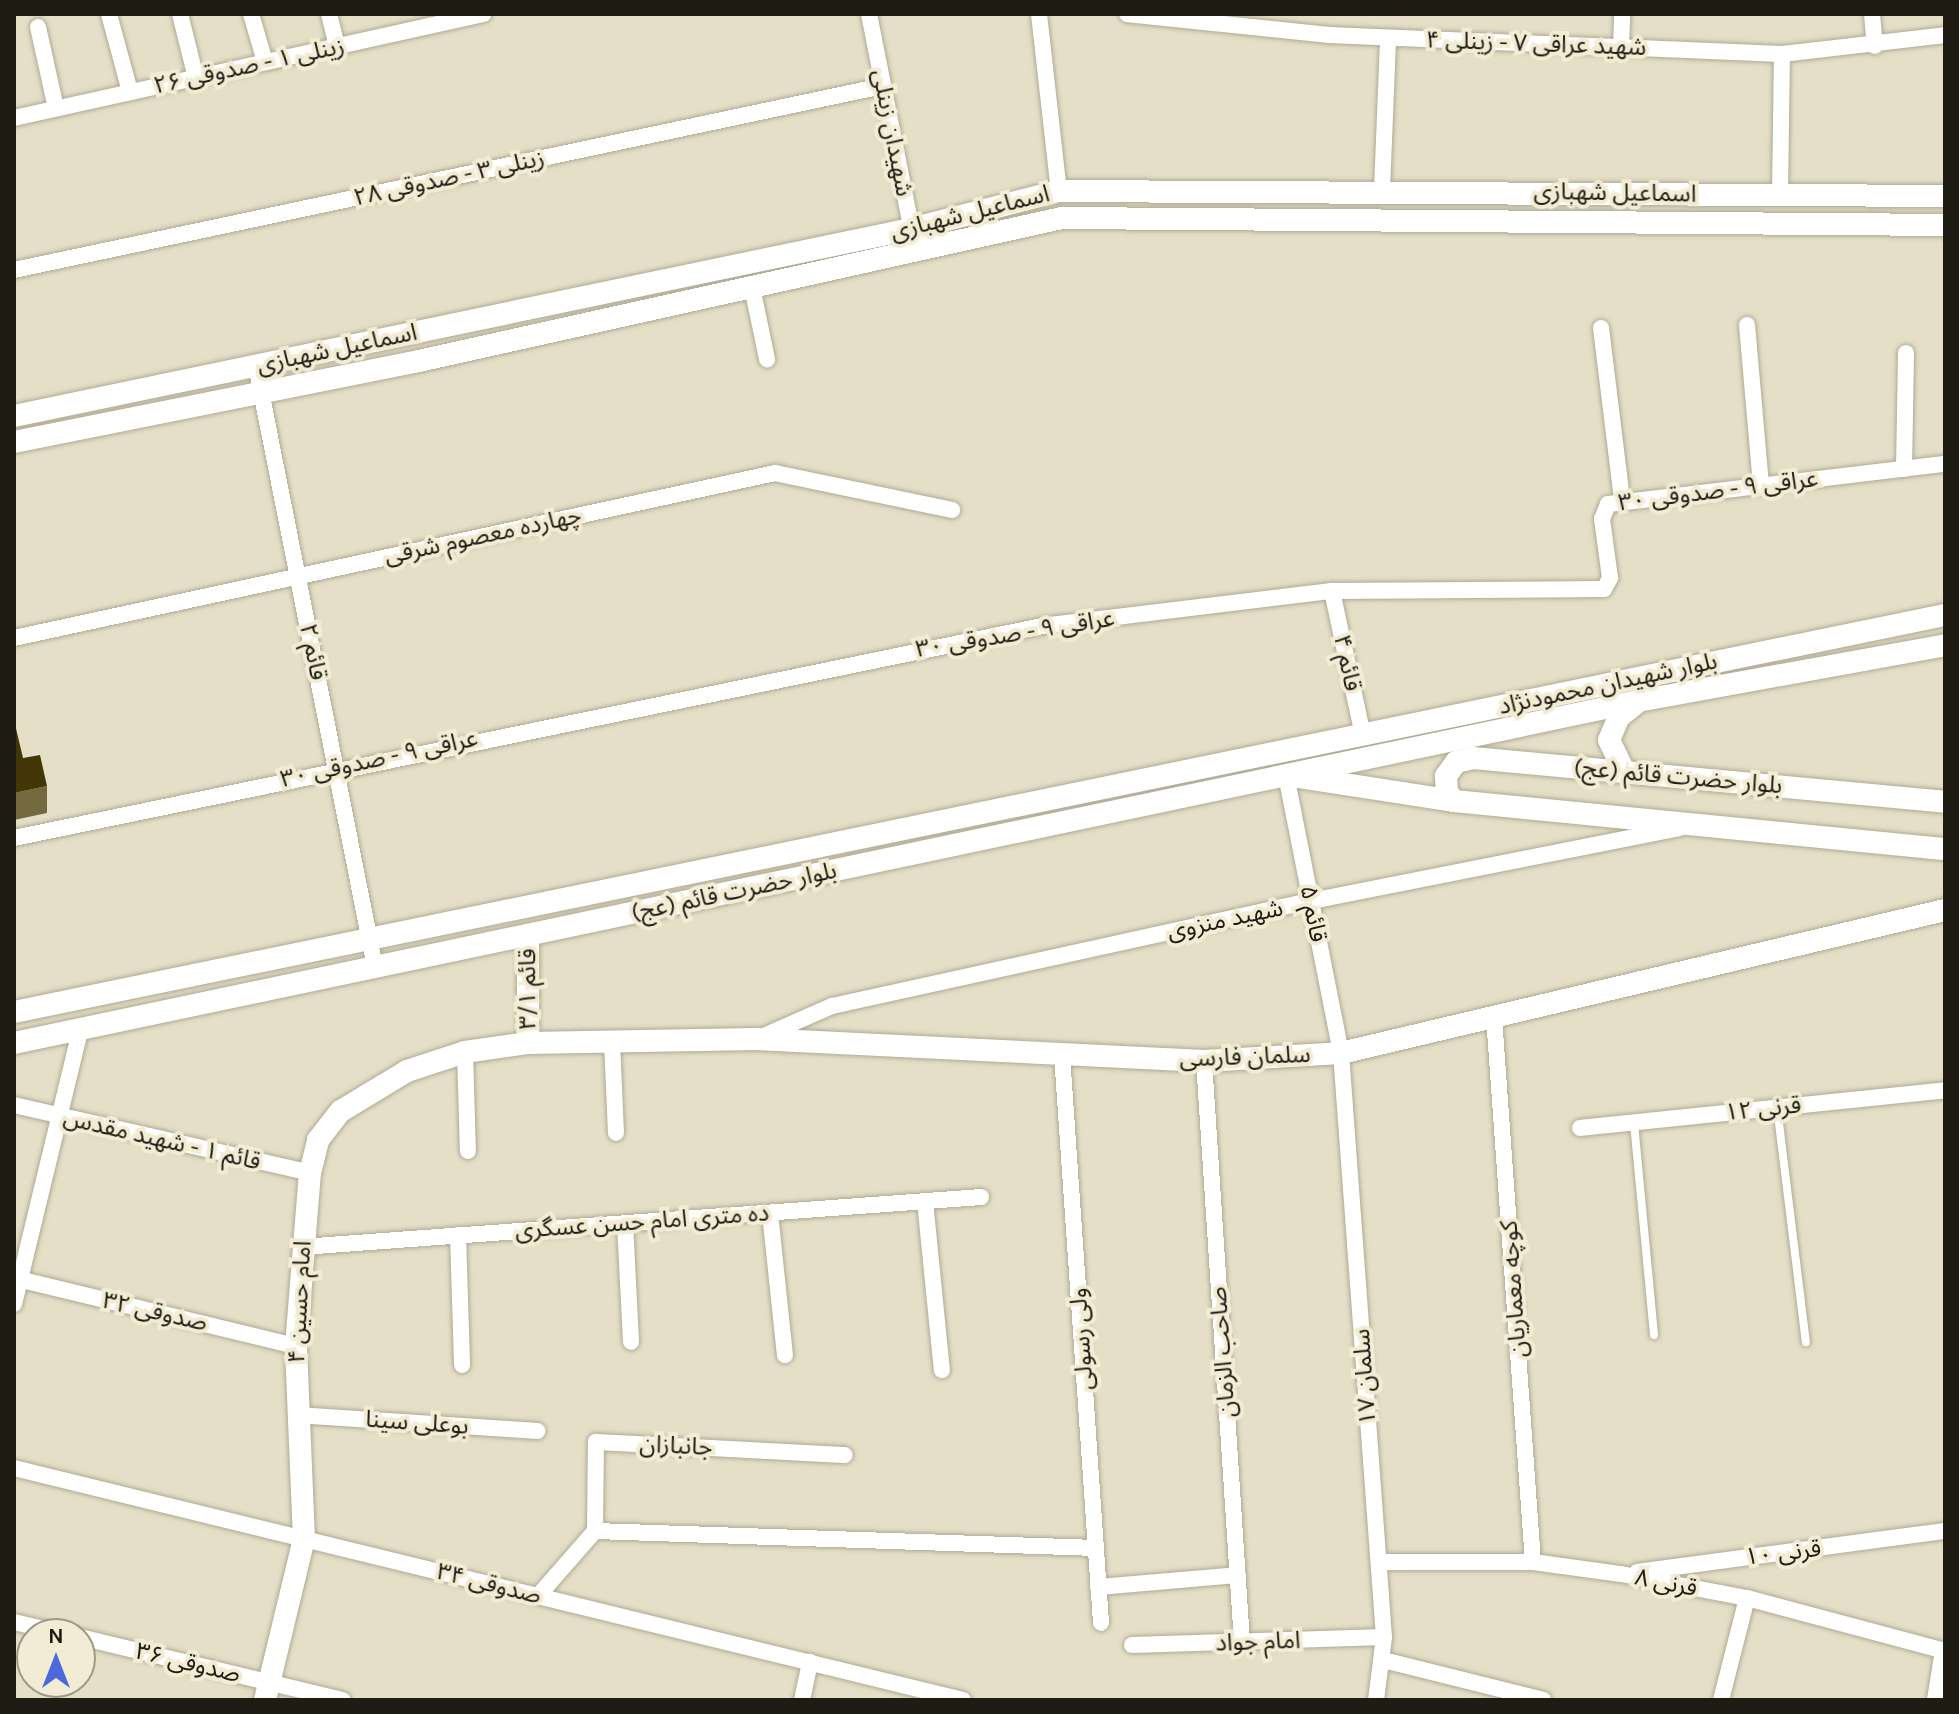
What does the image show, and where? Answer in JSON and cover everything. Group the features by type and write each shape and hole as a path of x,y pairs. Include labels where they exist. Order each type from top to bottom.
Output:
{"street":[{"path":"109,14 130,92"},
{"path":"180,14 196,78"},
{"path":"251,14 265,62"},
{"path":"329,14 337,46"},
{"path":"397,14 402,32"},
{"name":"شهیدان زینلی","path":"869,14 916,252"},
{"path":"1039,14 1059,191"},
{"name":"شهید عراقی ۷ - زینلی ۴","path":"1127,14 1388,38 1782,54 1875,46 1945,35"},
{"path":"1621,48 1622,14"},
{"path":"1872,14 1875,46"},
{"name":"زینلی ۱ - صدوقی ۲۶","path":"14,118 477,15"},
{"path":"38,27 56,108"},
{"path":"1382,190 1388,38"},
{"path":"1780,195 1782,54"},
{"name":"زینلی ۳ - صدوقی ۲۸","path":"14,270 883,86"},
{"name":"اسماعیل شهبازی","path":"14,416 911,229 1059,191 1382,190 1945,196"},
{"name":"اسماعیل شهبازی","path":"14,442 916,252 1062,218 1945,225"},
{"path":"752,287 767,359"},
{"path":"1747,325 1761,484"},
{"path":"1601,328 1622,500"},
{"path":"1904,469 1906,353"},
{"name":"قائم ۲","path":"256,366 375,967"},
{"name":"عراقی ۹ - صدوقی ۳۰","path":"14,838 336,768 1042,626 1332,591 1604,589 1610,578 1602,519 1608,504 1945,464"},
{"name":"چهارده معصوم شرقی","path":"14,638 775,473 952,510"},
{"name":"قائم ۴","path":"1332,591 1363,735"},
{"name":"بلوار شهیدان محمودنژاد","path":"1272,753 1945,615"},
{"name":"بلوار شهیدان محمودنژاد","path":"1286,775 1638,701 1945,645"},
{"path":"1624,771 1609,740 1619,717 1638,701"},
{"name":"بلوار حضرت قائم (عج)","path":"14,1012 1272,753"},
{"name":"بلوار حضرت قائم (عج)","path":"1454,801 1447,792 1446,776 1456,762 1473,758 1945,802"},
{"name":"بلوار حضرت قائم (عج)","path":"14,1043 1286,775 1454,801 1943,851"},
{"name":"قائم ۵","path":"1286,775 1341,1053"},
{"name":"شهید منزوی","path":"756,1039 832,1006 1311,901 1700,824"},
{"name":"سلمان فارسی","path":"528,1043 756,1039 1204,1061 1341,1053 1945,910"},
{"name":"قائم ۳/۱","path":"528,935 528,1043"},
{"name":"کوچه معماریان","path":"1494,1017 1533,1562"},
{"path":"14,1304 17,1279 81,1028"},
{"path":"612,1042 616,1133"},
{"name":"امام حسین ۴","path":"268,1691 304,1539 296,1346 302,1247 310,1173 318,1140 341,1111 407,1071 465,1052 528,1043"},
{"path":"465,1052 468,1151"},
{"name":"سلمان ۱۷","path":"1341,1053 1384,1637 1376,1700"},
{"name":"ولی رسولی","path":"1062,1055 1101,1623"},
{"name":"صاحب الزمان","path":"1204,1061 1242,1643"},
{"name":"قرنی ۱۲","path":"1580,1128 1945,1090"},
{"name":"قائم ۱ - شهید مقدس","path":"14,1105 310,1173"},
{"name":"ده متری امام حسن عسگری","path":"302,1247 981,1197"},
{"path":"925,1201 942,1370"},
{"path":"770,1213 785,1355"},
{"path":"625,1223 631,1342"},
{"path":"458,1235 462,1365"},
{"name":"صدوقی ۳۲","path":"17,1279 296,1346"},
{"name":"بوعلی سینا","path":"297,1415 537,1431"},
{"name":"جانبازان","path":"595,1531 596,1442 845,1455"},
{"name":"صدوقی ۳۴","path":"14,1468 963,1700"},
{"path":"538,1596 595,1531 1096,1548"},
{"name":"قرنی ۱۰","path":"1621,1574 1945,1531"},
{"name":"قرنی ۸","path":"1379,1562 1533,1562 1621,1574 1747,1598 1945,1654"},
{"path":"1098,1587 1237,1575"},
{"path":"1721,1700 1747,1598"},
{"name":"امام جواد","path":"1132,1645 1384,1637"},
{"name":"صدوقی ۳۶","path":"96,1642 268,1691 343,1700"},
{"path":"1938,1700 1945,1654"},
{"path":"1383,1660 1543,1700"},
{"path":"802,1700 810,1662"}],"lane":[{"path":"1777,1107 1806,1342"},
{"path":"1634,1122 1654,1335"}],"building":[{"path":"14,720 23,758 40,755 47,786 14,793"}]}
